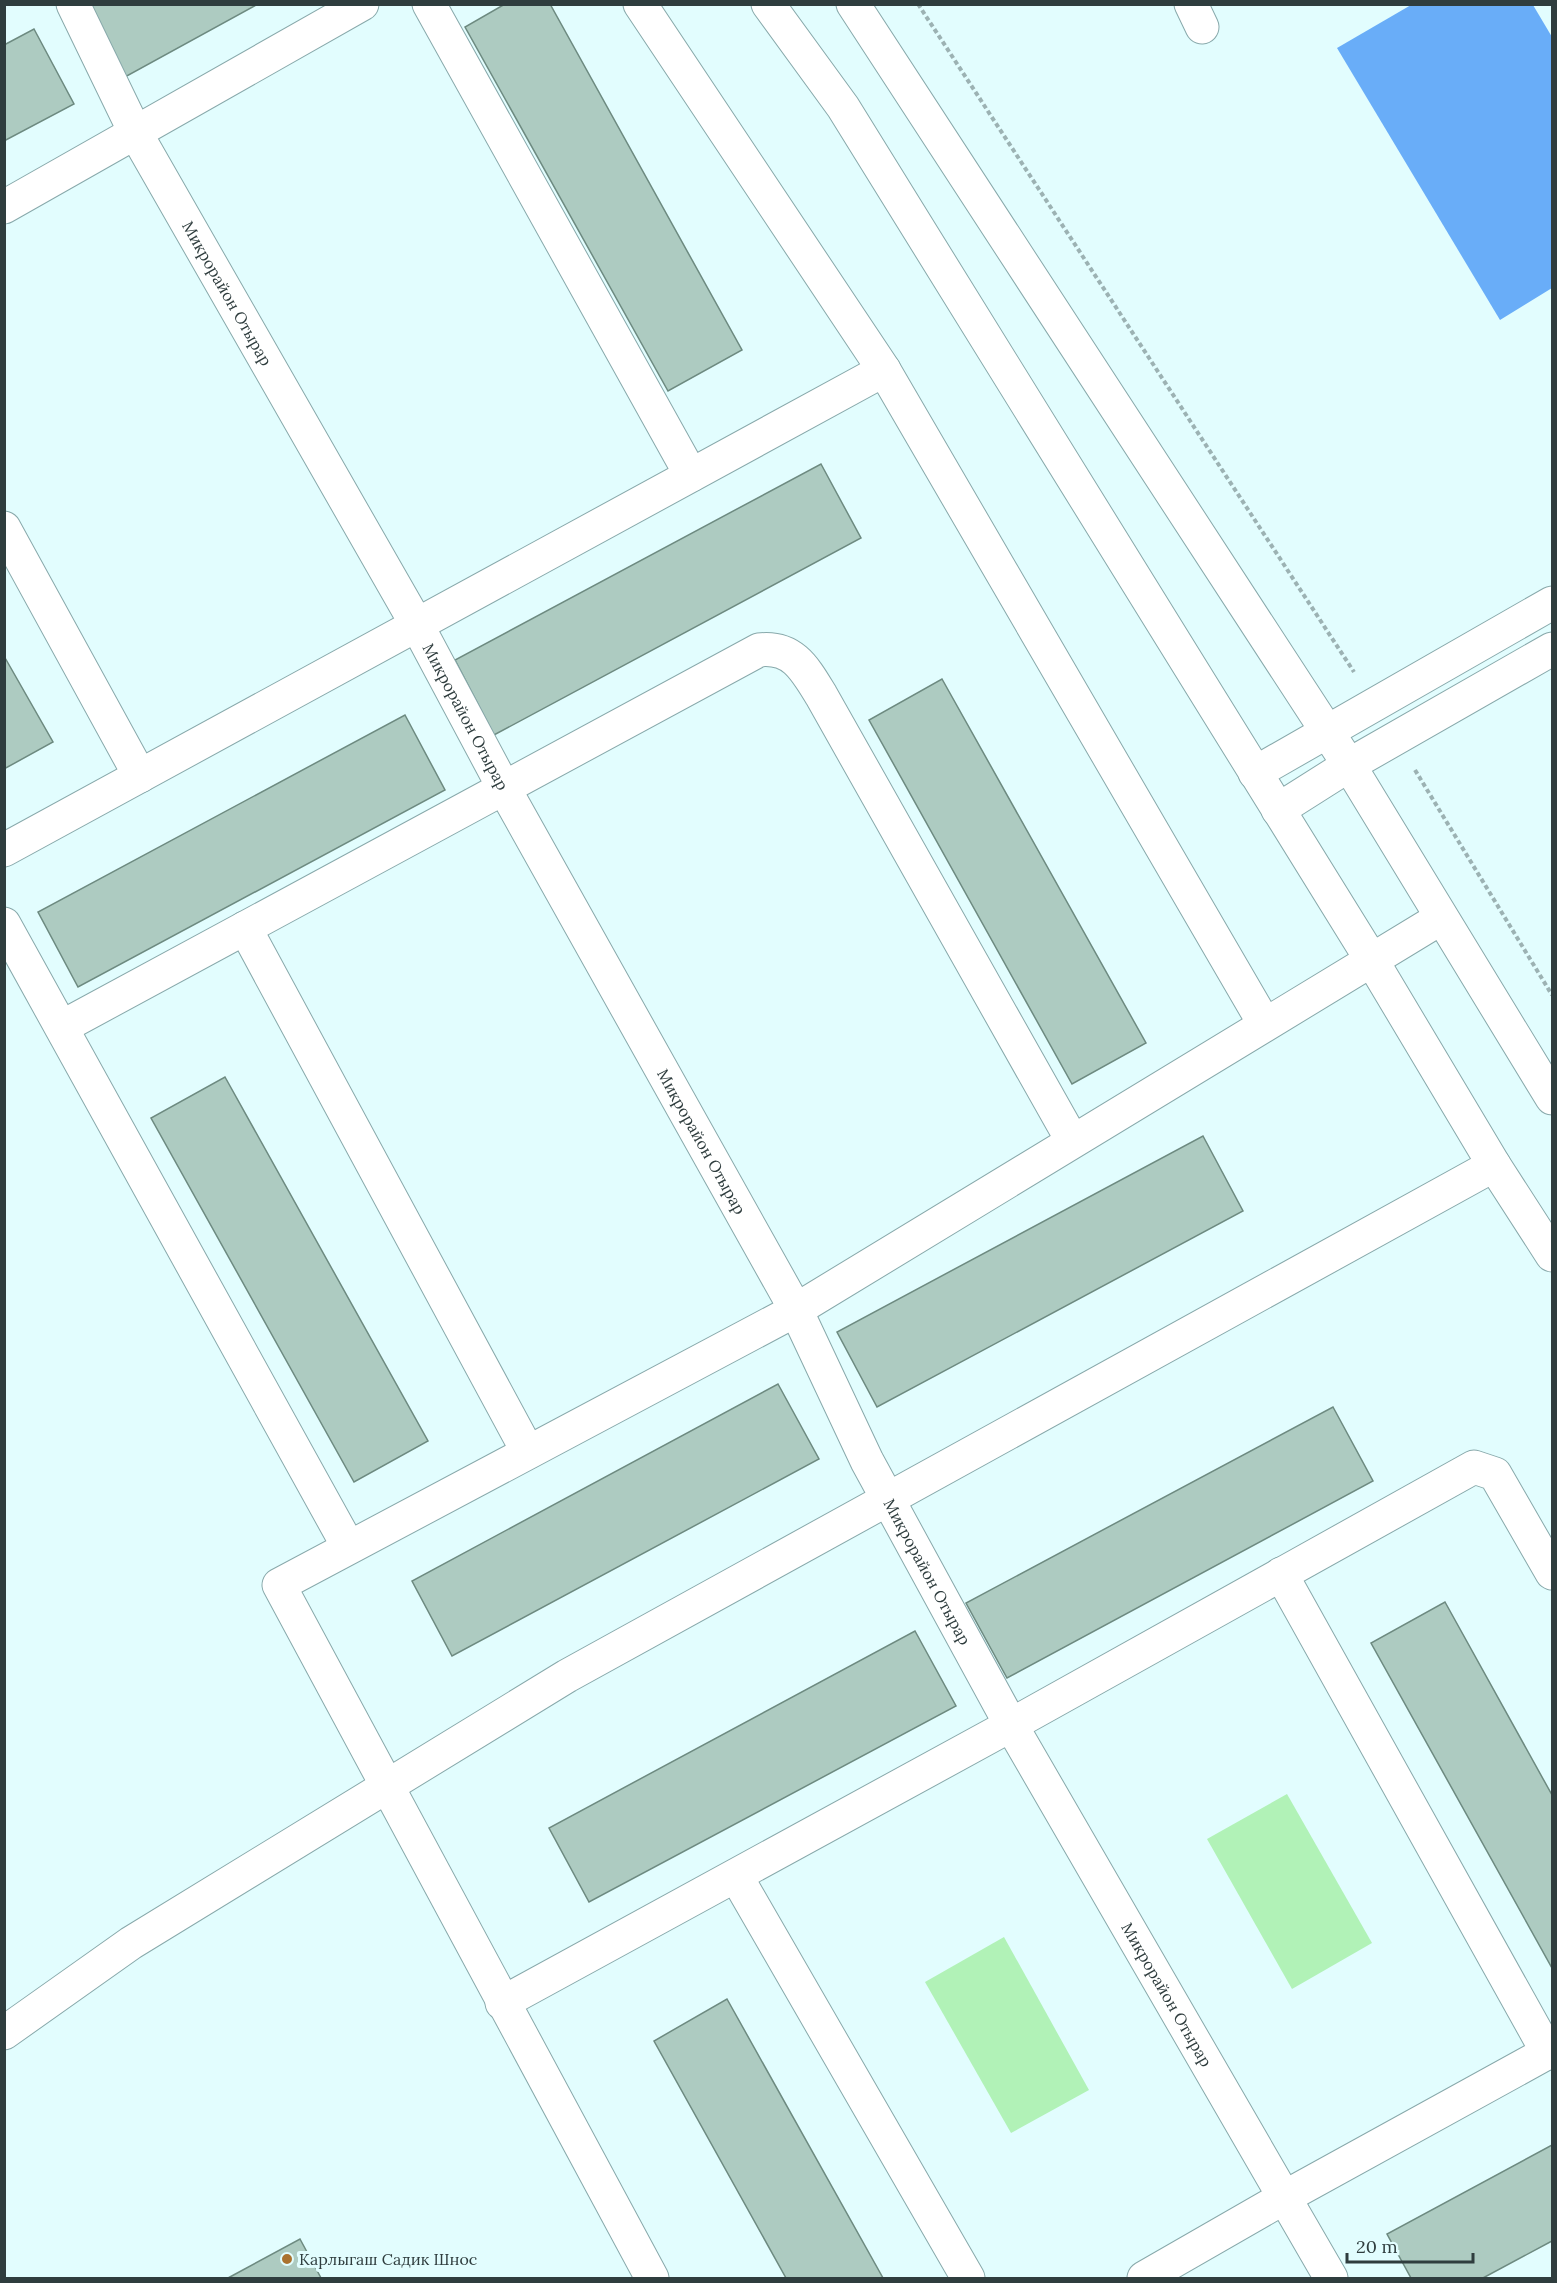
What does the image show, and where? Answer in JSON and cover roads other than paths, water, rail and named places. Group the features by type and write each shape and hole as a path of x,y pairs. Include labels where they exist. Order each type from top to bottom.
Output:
{"street":[{"name":"Микрорайон Отырар","path":"73,4 135,132 417,625 505,790 796,1310 888,1499 1011,1725 1331,2278"},
{"path":"4,207 362,4"},
{"path":"429,4 692,475"},
{"path":"640,4 884,370 1264,1023"},
{"path":"768,4 843,107 1371,959 1494,1165 1552,1255"},
{"path":"853,4 1349,765 1552,1098"},
{"path":"4,850 884,370"},
{"path":"4,528 140,777"},
{"path":"1255,773 1552,603"},
{"path":"62,1028 505,790 759,650 775,648 790,655 805,670 821,695 1072,1140"},
{"path":"1278,810 1349,765 1552,649"},
{"path":"652,2278 279,1585 348,1546 796,1310 1264,1023 1441,918"},
{"path":"4,924 348,1546"},
{"path":"245,928 528,1452"},
{"path":"4,2033 131,1943 567,1676 1494,1165"},
{"path":"502,2003 1011,1725 1474,1467 1495,1474 1552,1573"},
{"path":"1144,2278 1285,2196 1550,2051 1281,1574"},
{"path":"736,1876 968,2278"}],"water":[{"path":"1411,5 1533,5 1552,37 1552,288 1500,320 1337,48"}],"place":[{"name":"Карлыгаш Садик Шнос","path":"287,2259"}]}
